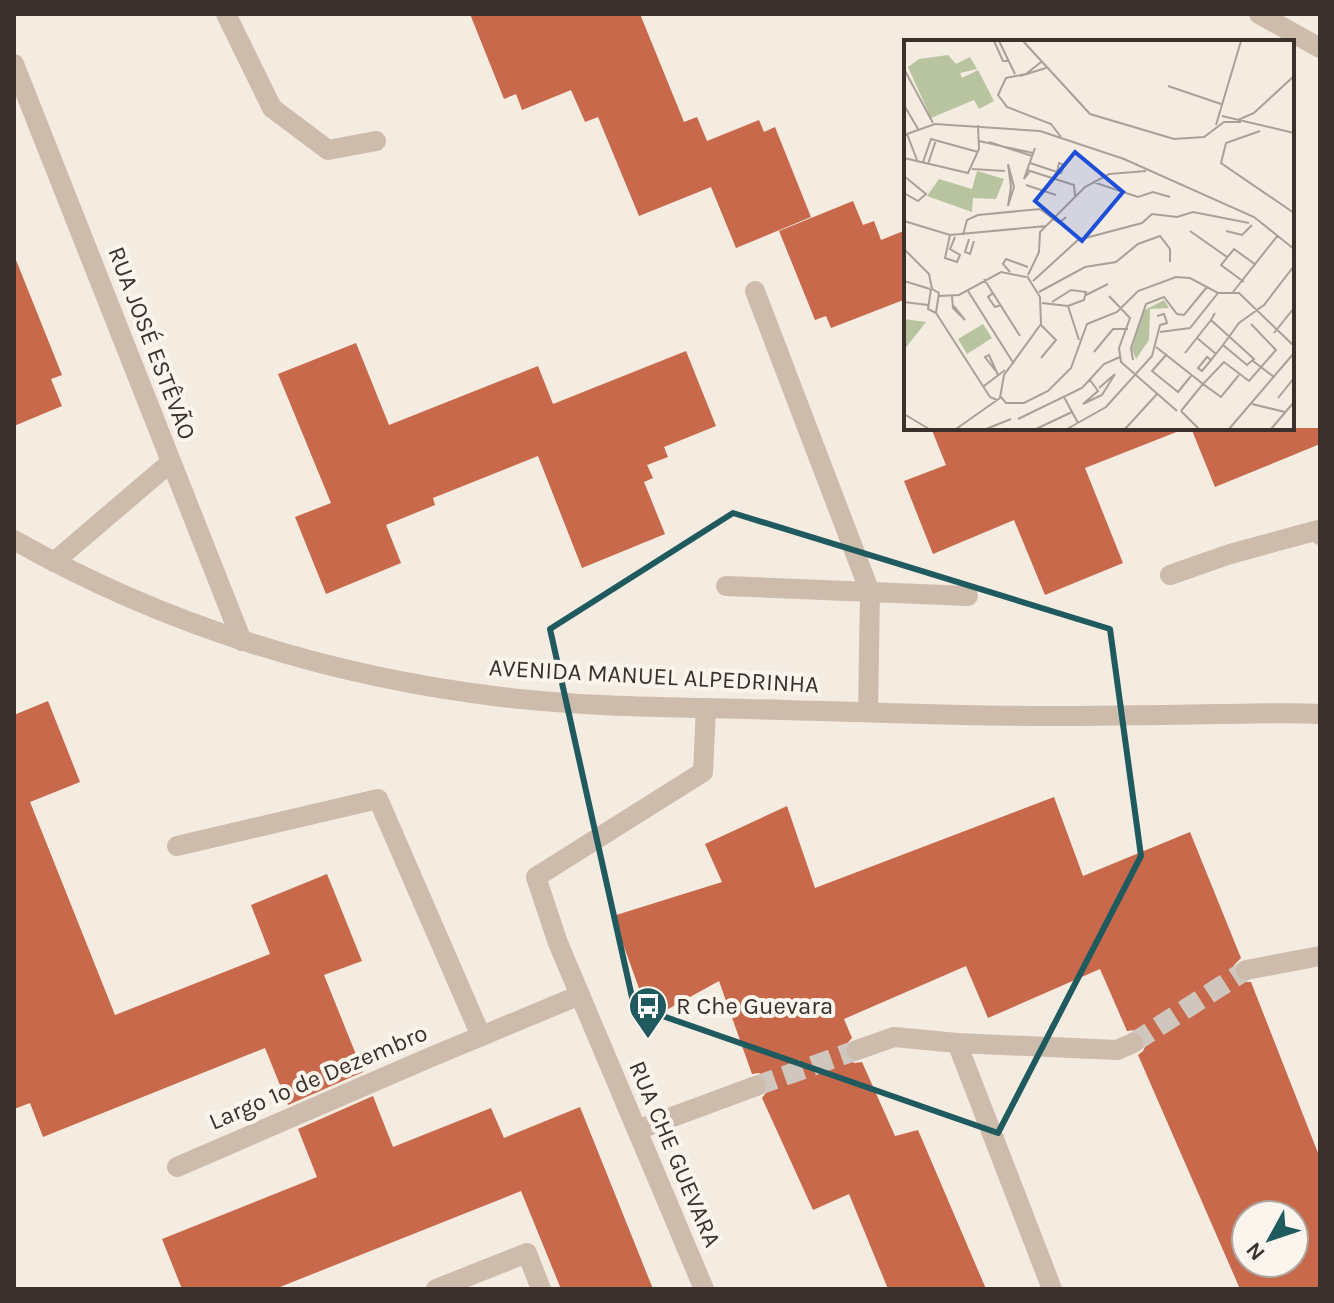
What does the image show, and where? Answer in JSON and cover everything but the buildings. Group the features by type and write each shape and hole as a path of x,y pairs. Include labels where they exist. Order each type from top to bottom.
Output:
{"street":[{"path":"226,14 272,108 328,150 376,141"},
{"path":"1259,14 1320,48"},
{"name":"RUA JOSÉ ESTÊVÃO","path":"14,64 242,641"},
{"path":"755,291 870,592 868,712"},
{"path":"54,562 171,462"},
{"path":"1170,575 1230,554 1318,530 1320,535"},
{"name":"AVENIDA MANUEL ALPEDRINHA","path":"14,540 54,562 174,616 242,641 343,669 425,687 610,705 706,708 1040,716 1320,714"},
{"path":"726,586 968,596"},
{"path":"580,995 558,943 536,877 703,772 706,708"},
{"path":"177,846 378,799 481,1036"},
{"path":"1246,970 1320,956"},
{"name":"Largo 1º de Dezembro","path":"177,1167 580,995"},
{"name":"RUA CHE GUEVARA","path":"580,995 704,1289"},
{"path":"857,1050 894,1037 1117,1050 1133,1043"},
{"path":"957,1043 1052,1289"},
{"path":"637,1130 756,1086"},
{"path":"436,1289 527,1253 541,1289"}],"highlighted area":[{"path":"733,513 1110,629 1141,856 998,1133 634,1006 550,629"}],"tunnel":[{"path":"1133,1043 1246,970"},
{"path":"756,1086 857,1050"}],"place":[{"name":"R Che Guevara","path":"648,1040"}]}
